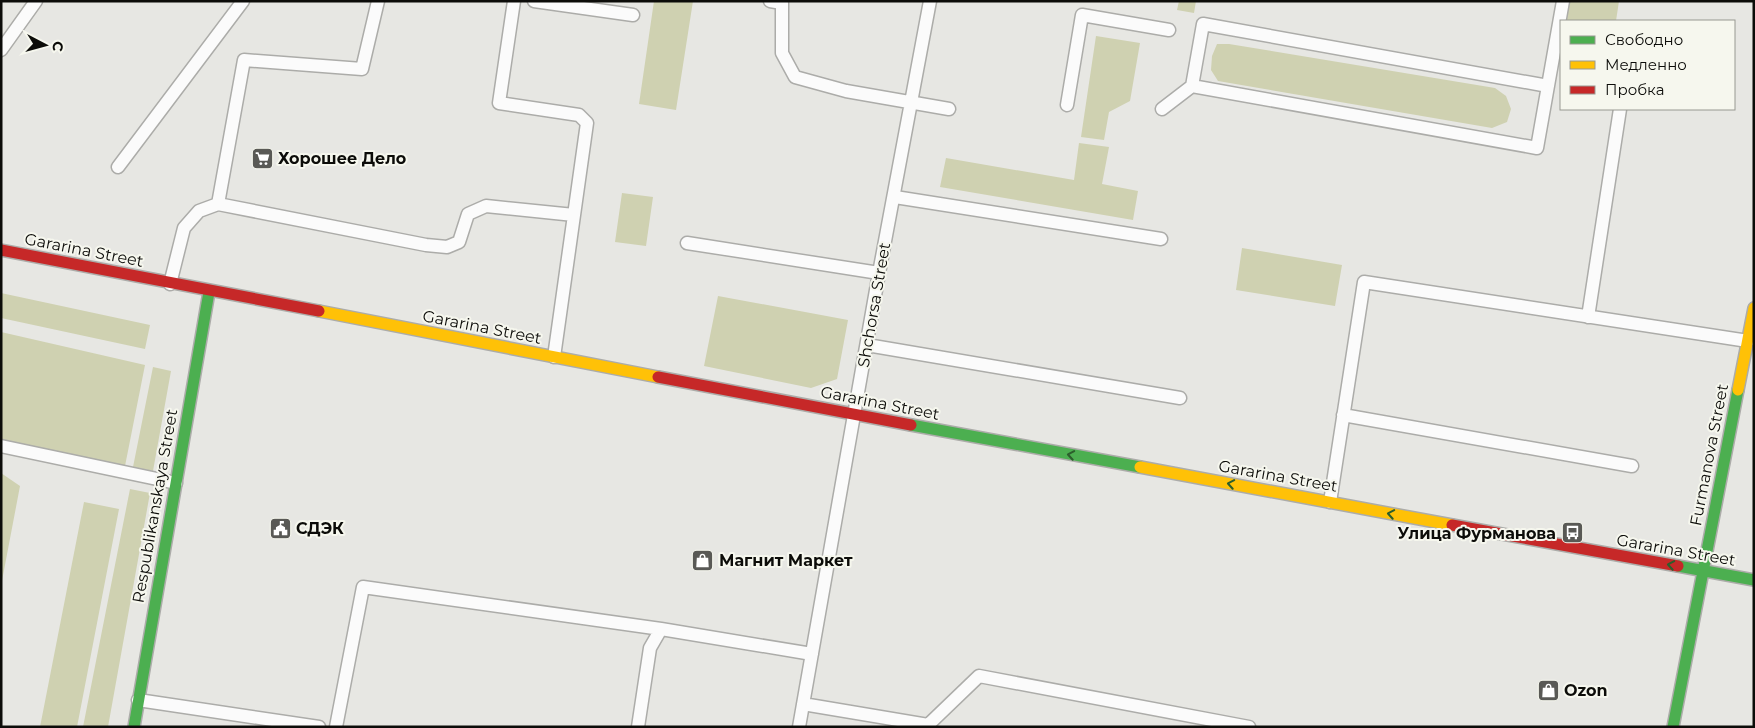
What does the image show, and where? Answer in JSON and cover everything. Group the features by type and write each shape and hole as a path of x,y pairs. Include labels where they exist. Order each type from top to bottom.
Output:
{"main road":[{"name":"Gararina Street","path":"1,250 209,292 854,415 1754,580"},
{"name":"Respublikanskaya Street","path":"134,727 209,292"},
{"name":"Furmanova Street","path":"1673,727 1754,308"}],"lane":[{"path":"1,50 36,1"},
{"path":"118,167 243,1"},
{"path":"218,204 244,60 362,69 378,1"},
{"path":"514,1 499,103 579,115 587,123 554,357"},
{"path":"534,1 634,15"},
{"path":"770,1 782,3 782,53 795,77 846,91 949,109"},
{"name":"Shchorsa Street","path":"799,727 879,273 895,197 930,1"},
{"path":"1192,86 1537,148 1563,1"},
{"path":"1067,105 1082,15 1169,30"},
{"path":"1162,109 1192,86 1203,24 1548,86"},
{"path":"1588,316 1620,110"},
{"path":"895,197 1161,240"},
{"path":"170,284 184,228 199,211 218,204 426,245 447,247 459,242 468,214 486,206 574,215"},
{"path":"687,243 879,273"},
{"path":"1330,502 1364,282 1748,341"},
{"path":"867,345 1180,398"},
{"path":"1343,416 1632,466"},
{"path":"5,450 176,483"},
{"path":"336,727 363,587 661,629 812,654"},
{"path":"638,727 650,648 661,629"},
{"path":"803,704 928,724 980,676 1249,727"},
{"path":"138,700 319,727"}],"green space":[{"path":"654,1 693,1 676,110 639,104"},
{"path":"1179,1 1196,1 1194,13 1177,10"},
{"path":"1569,1 1619,1 1616,20 1566,20"},
{"path":"1096,36 1140,43 1130,101 1109,112 1104,140 1081,137"},
{"path":"1217,44 1229,44 1495,88 1506,96 1511,109 1507,122 1492,128 1218,81 1211,70 1212,56"},
{"path":"1079,143 1109,147 1102,184 1138,191 1133,220 940,187 946,158 1074,180"},
{"path":"622,193 653,197 646,246 615,242"},
{"path":"1242,248 1342,265 1335,306 1236,290"},
{"path":"1,293 150,325 145,349 1,318"},
{"path":"718,296 848,320 837,379 811,388 704,366"},
{"path":"1,332 145,365 125,466 1,446"},
{"path":"153,367 171,371 153,471 133,467"},
{"path":"1,473 20,486 1,586"},
{"path":"130,489 150,493 108,727 83,727"},
{"path":"84,502 119,509 77,727 40,727"}],"traffic: fast":[{"path":"134,727 209,292"},
{"path":"1673,727 1738,390"},
{"path":"911,425 1140,467"},
{"path":"1678,566 1754,580"}],"traffic: slow":[{"path":"1738,390 1754,308"},
{"path":"319,311 658,377"},
{"path":"1140,467 1452,525"}],"traffic: jam":[{"path":"1,250 319,311"},
{"path":"658,377 911,425"},
{"path":"1452,525 1678,566"}],"place":[{"name":"Хорошее Дело","path":"262,158"},
{"name":"СДЭК","path":"280,528"},
{"name":"Улица Фурманова","path":"1572,533"},
{"name":"Магнит Маркет","path":"703,560"},
{"name":"Ozon","path":"1548,690"}]}
